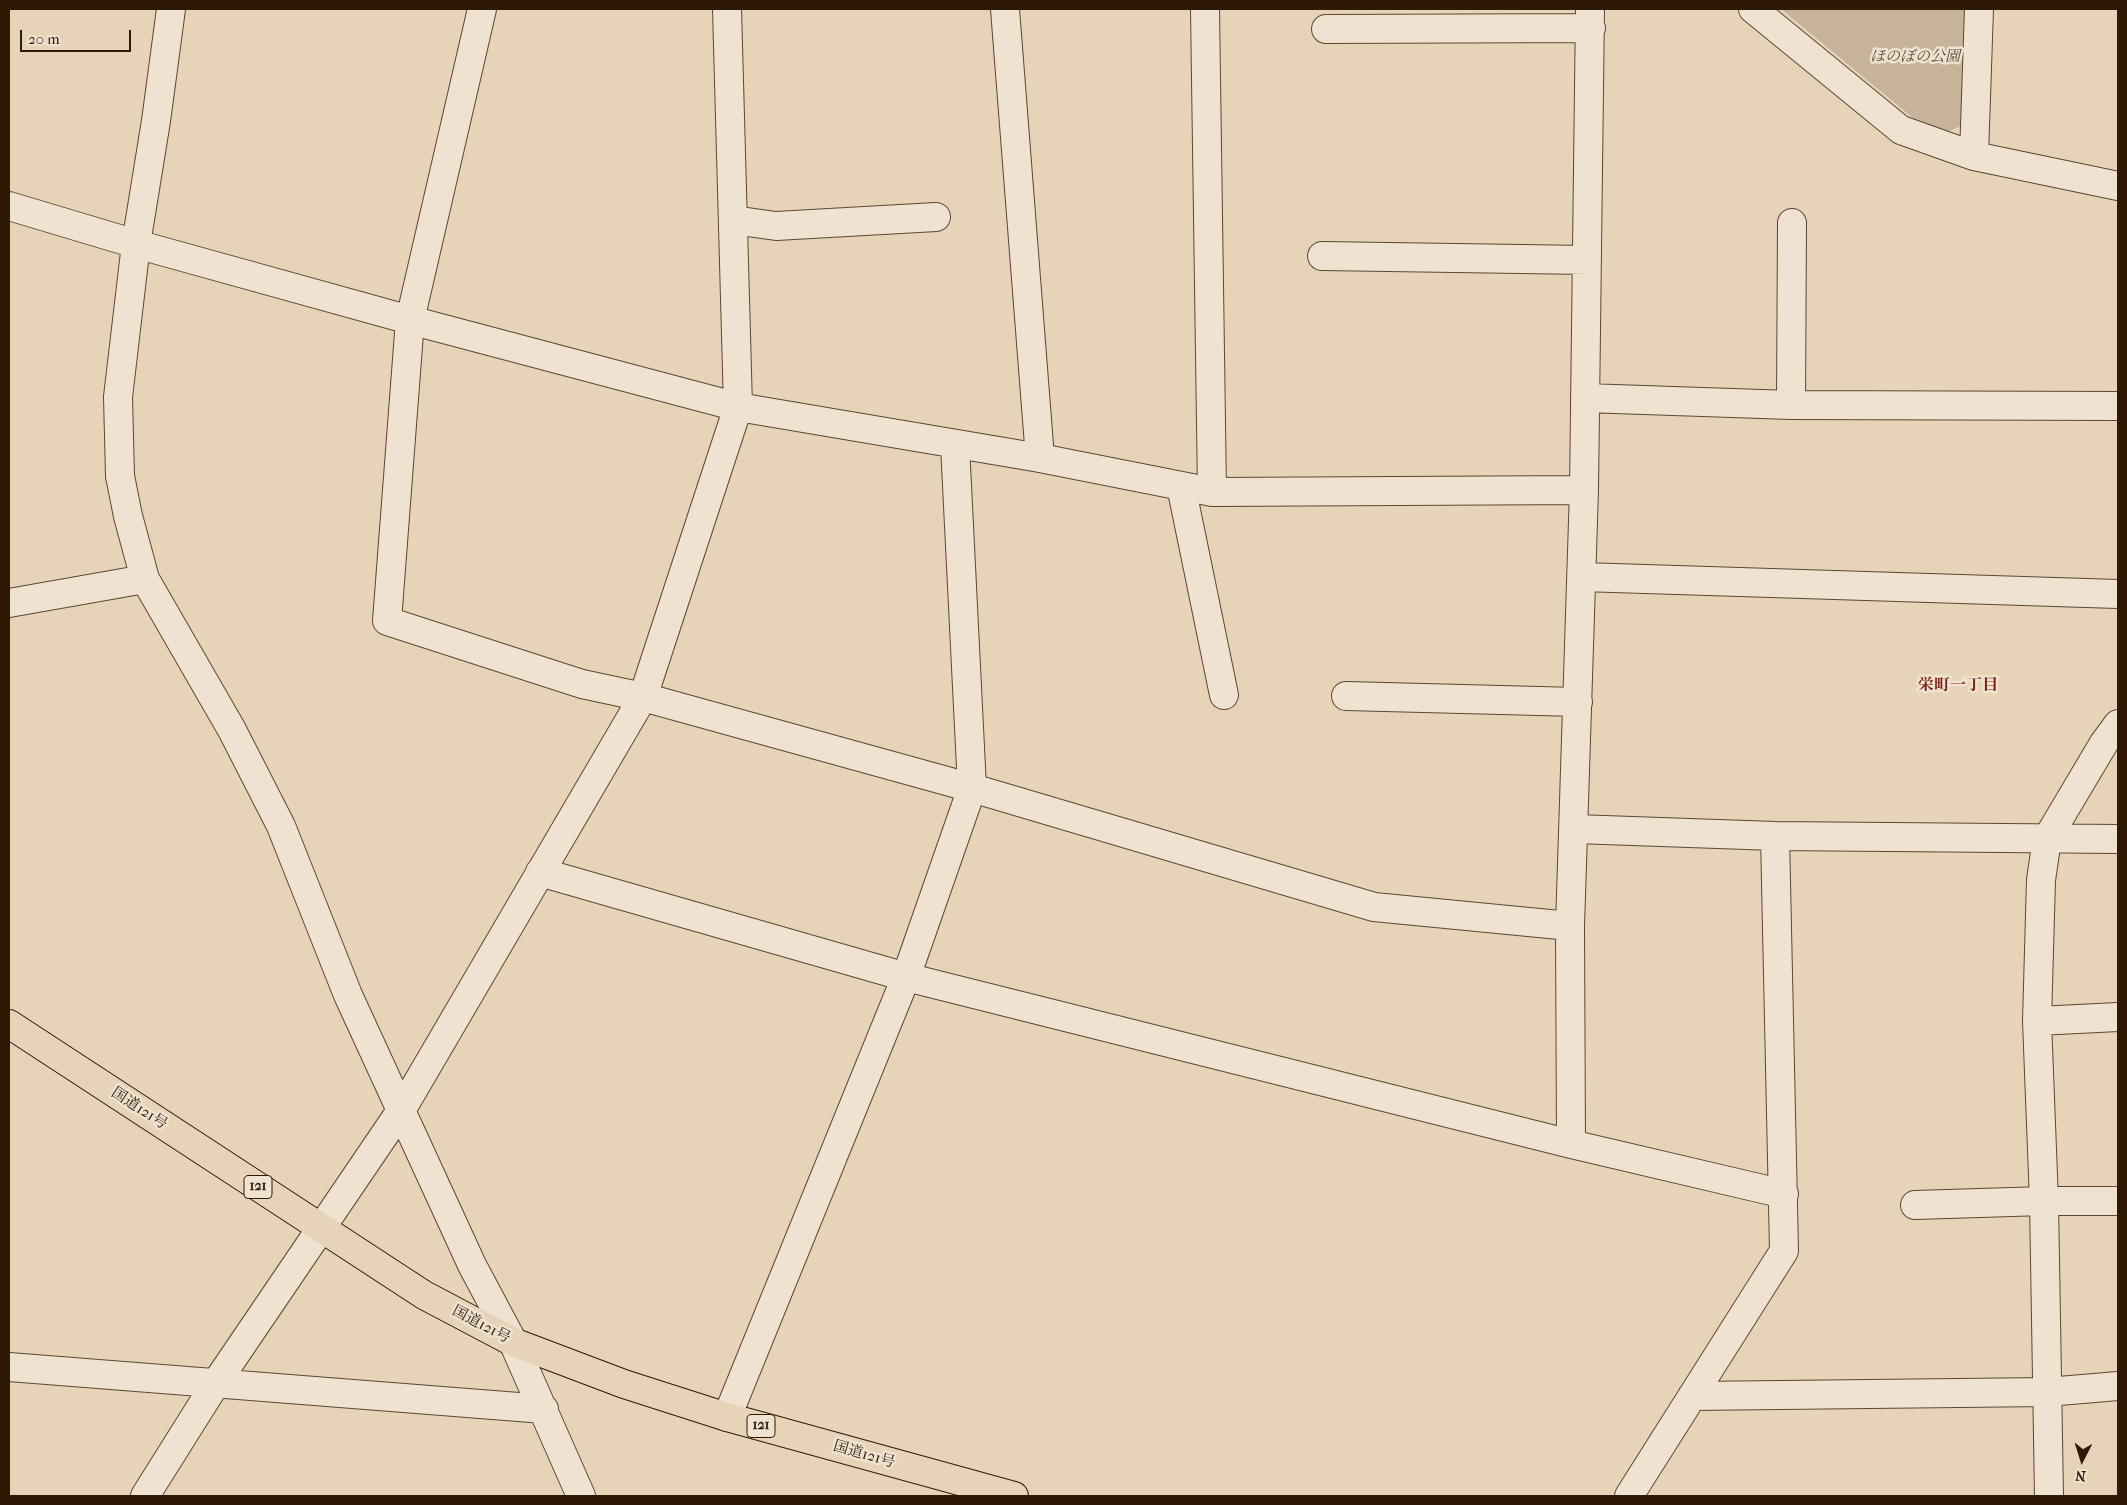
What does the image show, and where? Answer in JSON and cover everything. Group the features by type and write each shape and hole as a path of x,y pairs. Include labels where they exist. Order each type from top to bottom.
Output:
{"highway":[{"name":"国道121号","path":"9,1024 424,1295 513,1342 624,1384 727,1417 1014,1496"}],"street":[{"path":"171,9 156,121 136,244 118,397 118,436 122,484 145,579 232,730 281,826 348,995 472,1265 513,1342 581,1496"},
{"path":"482,9 410,320 387,621 582,684 643,697 972,788 1374,908 1570,926"},
{"path":"145,1496 216,1383 402,1109 643,697 738,407 727,9"},
{"path":"1005,9 1040,458"},
{"path":"1205,9 1212,492"},
{"path":"1754,9 1901,130 1974,156 2118,186"},
{"path":"1974,156 1979,9"},
{"path":"1326,29 1590,19 1584,490 1575,829 1570,926 1571,1144"},
{"path":"9,206 136,244 410,320 738,407 1040,458 1212,492 1584,490"},
{"path":"733,220 776,226 936,217"},
{"path":"1791,405 1792,223"},
{"path":"1322,256 1586,260"},
{"path":"1585,398 1791,405 2118,406"},
{"path":"727,1417 906,977 972,788 955,445"},
{"path":"1181,486 1224,695"},
{"path":"1582,578 2118,594"},
{"path":"9,603 145,579"},
{"path":"1346,696 1578,702"},
{"path":"2049,1496 2044,1201 2037,1021 2041,880 2047,839 2104,742 2118,724"},
{"path":"1575,829 1775,836 2118,840"},
{"path":"1629,1496 1784,1251 1775,836"},
{"path":"540,872 906,977 1571,1144 1784,1194"},
{"path":"2037,1021 2118,1017"},
{"path":"1915,1205 2044,1201 2118,1202"},
{"path":"9,1368 544,1409"},
{"path":"1692,1396 2047,1392 2118,1386"}],"green space":[{"name":"ほのぼの公園","path":"1781,9 1965,9 1961,126 1936,137"}],"district":[{"name":"栄町一丁目","path":"1958,686"}]}
